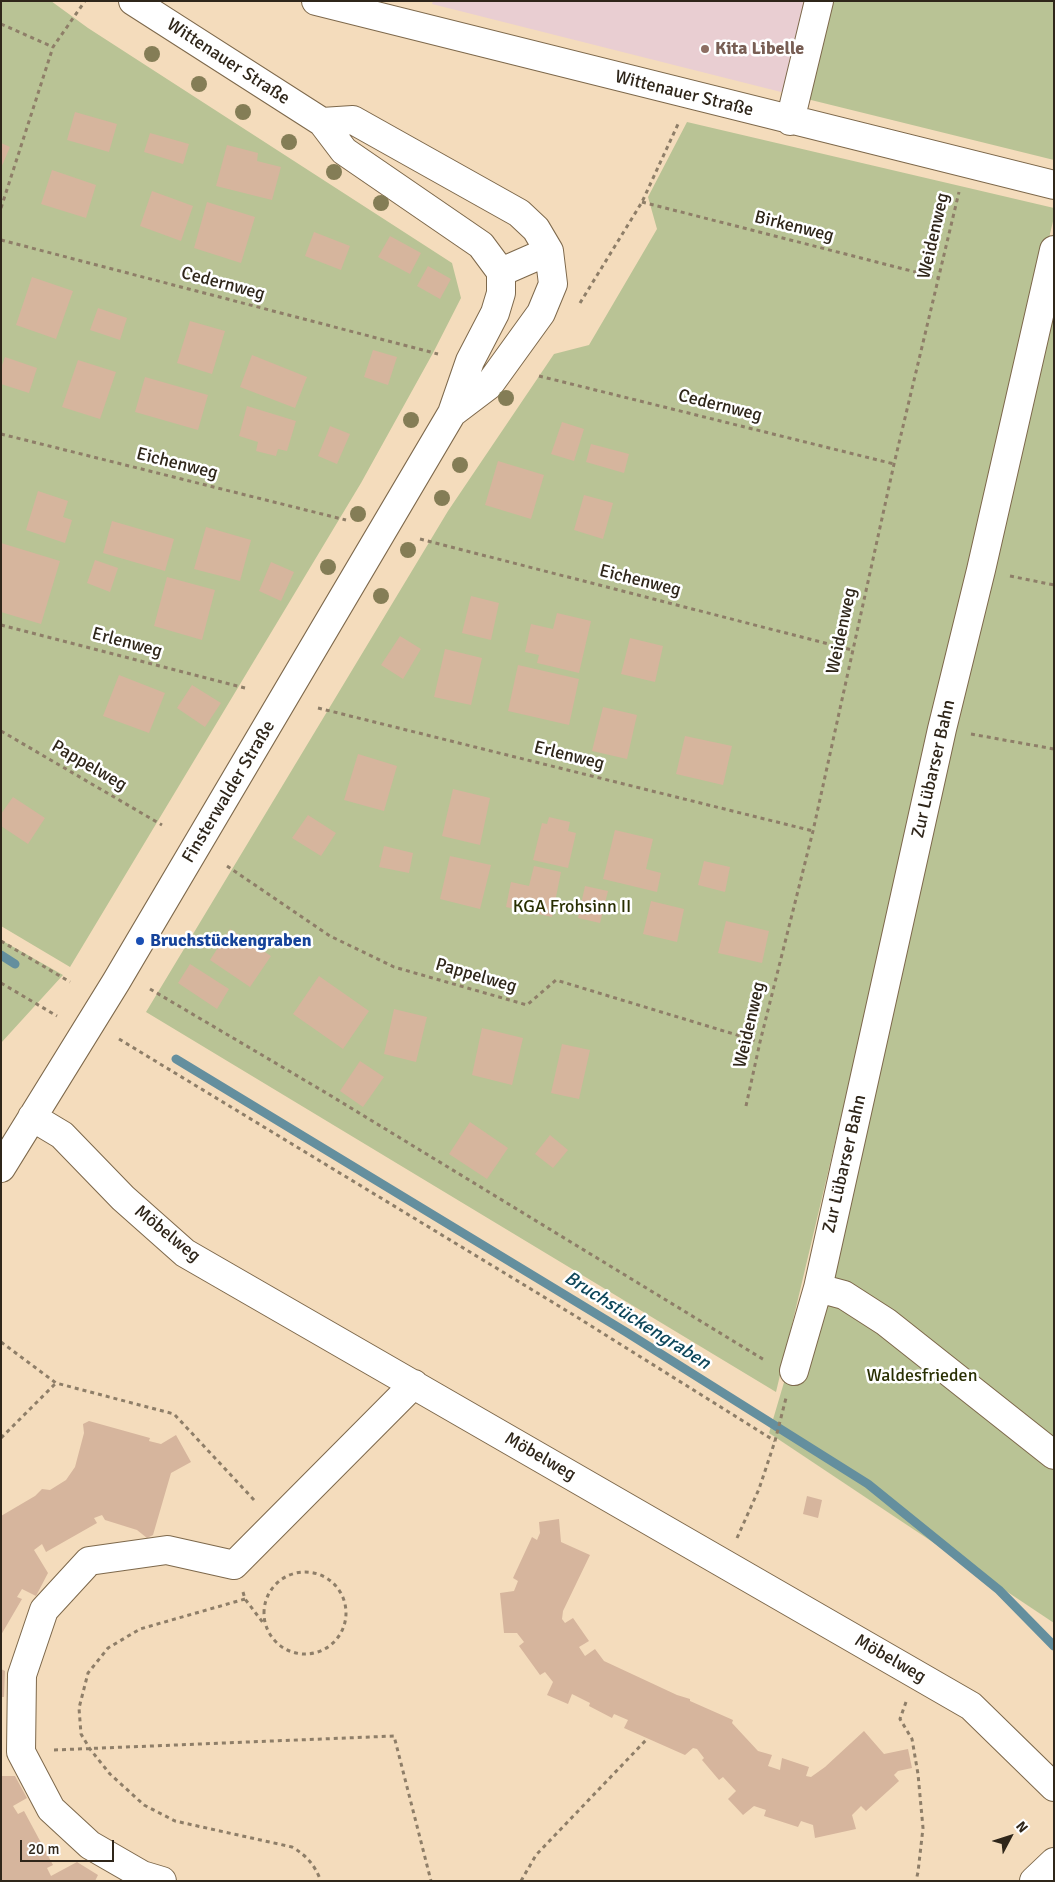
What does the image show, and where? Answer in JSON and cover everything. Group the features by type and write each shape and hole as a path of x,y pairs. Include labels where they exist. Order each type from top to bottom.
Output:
{"street":[{"name":"Wittenauer Straße","path":"134,1 322,122 344,151 481,245 501,272"},
{"path":"790,121 819,1"},
{"name":"Wittenauer Straße","path":"329,3 790,121 966,162 1054,185"},
{"path":"322,122 353,120 519,212 536,229 549,251 501,272"},
{"name":"Zur Lübarser Bahn","path":"794,1371 818,1288 942,729 981,570 1054,250"},
{"name":"Finsterwalder Straße","path":"452,413 488,385 541,313 552,284 549,251"},
{"name":"Finsterwalder Straße","path":"1,1168 8,1140 32,1117 116,982 452,413 470,361 495,313 501,293 501,272"},
{"name":"Möbelweg","path":"32,1117 62,1135 123,1198 185,1253 972,1706 1054,1788"},
{"path":"818,1288 844,1295 886,1322 1054,1455"},
{"path":"162,1881 142,1875 90,1845 51,1809 11,1751 22,1675 44,1610 89,1561 167,1550 234,1565 414,1384"},
{"path":"1034,1881 1054,1862"}],"path":[{"path":"1,208 53,47 85,1"},
{"path":"1,24 53,47"},
{"path":"577,307 642,202 691,96"},
{"name":"Weidenweg","path":"746,1106 760,1042 813,831 894,464 966,162"},
{"name":"Birkenweg","path":"642,202 939,278"},
{"name":"Cedernweg","path":"1,240 438,354"},
{"name":"Cedernweg","path":"539,376 894,464"},
{"name":"Eichenweg","path":"1,434 346,520"},
{"name":"Eichenweg","path":"420,539 852,650"},
{"path":"981,570 1054,585"},
{"name":"Erlenweg","path":"1,625 245,688"},
{"name":"Erlenweg","path":"318,708 813,831"},
{"path":"942,729 1054,749"},
{"name":"Pappelweg","path":"1,731 162,825"},
{"name":"Pappelweg","path":"227,866 330,936 394,967 527,1005 556,980 760,1042"},
{"path":"1,941 70,982"},
{"path":"1,983 57,1016"},
{"path":"150,989 328,1094 767,1362"},
{"path":"119,1039 572,1314 776,1442"},
{"path":"1,1342 56,1384 174,1414 276,1523"},
{"path":"1,1438 56,1384"},
{"path":"725,1564 759,1489 776,1442 781,1414"},
{"path":"234,1565 245,1599 264,1624 270,1636 280,1646 292,1653 306,1655 320,1652 332,1645 340,1635 346,1622 347,1608 335,1584 324,1576 311,1572 298,1572 285,1576 274,1585 267,1596 264,1624"},
{"path":"245,1599 140,1629 108,1648 88,1673 79,1708 81,1734 90,1749 110,1774 144,1805 175,1821 292,1847 306,1856 317,1870 321,1881"},
{"path":"915,1674 900,1719 912,1739 918,1774 923,1828 916,1881"},
{"path":"11,1751 394,1736 432,1881"},
{"path":"521,1881 536,1855 647,1738"}],"shaded area":[{"name":"Kita Libelle","path":"433,1 811,1 789,94 432,4"}],"green space":[{"path":"1,1 51,1 88,28 452,263 461,298 433,353 361,483 70,967 1,926"},
{"path":"830,1 1054,1 1054,160 807,99"},
{"name":"KGA Frohsinn II","path":"687,122 1054,208 1054,217 776,1392 146,1012 448,511 554,354 589,345 657,229 648,197"},
{"name":"Waldesfrieden","path":"1054,300 1054,1623 769,1433 785,1379"},
{"path":"1,940 63,975 1,1043"}],"building":[{"path":"75,112 117,124 109,152 67,140"},
{"path":"150,133 189,144 183,164 144,152"},
{"path":"1,143 10,147 1,168"},
{"path":"227,145 258,153 257,161 281,167 272,200 216,186"},
{"path":"52,170 96,185 86,218 41,204"},
{"path":"152,191 193,206 181,241 140,226"},
{"path":"207,202 255,217 241,263 194,248"},
{"path":"314,232 350,246 341,270 305,256"},
{"path":"390,236 421,253 410,274 378,257"},
{"path":"428,266 451,279 440,299 417,286"},
{"path":"32,277 73,291 56,339 16,325"},
{"path":"98,308 127,318 120,340 90,330"},
{"path":"190,321 225,331 212,374 177,363"},
{"path":"373,350 397,357 388,385 364,377"},
{"path":"252,355 307,377 295,408 240,387"},
{"path":"5,357 37,368 29,393 1,384 1,368"},
{"path":"78,360 116,372 100,419 62,407"},
{"path":"145,377 208,395 198,430 135,412"},
{"path":"247,406 296,421 287,451 278,449 276,456 256,451 258,442 239,436"},
{"path":"562,422 584,429 574,461 551,454"},
{"path":"330,426 350,434 337,464 318,456"},
{"path":"591,444 629,454 624,473 586,462"},
{"path":"498,461 544,475 531,519 485,505"},
{"path":"38,491 68,501 63,517 72,520 65,543 26,530"},
{"path":"584,495 613,503 603,539 574,530"},
{"path":"112,521 174,539 165,571 103,553"},
{"path":"206,527 251,540 240,581 194,569"},
{"path":"1,543 60,561 41,624 1,612"},
{"path":"95,560 118,568 110,592 87,583"},
{"path":"271,562 294,572 281,601 259,591"},
{"path":"167,577 215,590 202,640 154,626"},
{"path":"471,596 499,603 491,640 462,633"},
{"path":"557,613 591,621 579,673 537,663 539,655 525,652 531,624 553,629"},
{"path":"400,636 421,649 403,679 381,665"},
{"path":"630,638 663,646 655,682 621,674"},
{"path":"445,649 482,658 471,705 434,697"},
{"path":"518,665 579,679 569,725 508,711"},
{"path":"119,675 165,693 149,733 103,716"},
{"path":"192,685 221,703 205,727 177,708"},
{"path":"603,707 637,715 627,759 592,751"},
{"path":"685,736 732,746 723,785 676,774"},
{"path":"358,754 397,766 384,811 344,800"},
{"path":"453,789 490,798 480,845 442,836"},
{"path":"13,797 45,818 28,844 1,826 1,814"},
{"path":"308,815 336,833 321,856 292,838"},
{"path":"549,817 570,822 568,831 576,833 568,868 533,860 542,823 547,824"},
{"path":"615,830 653,839 646,869 661,873 657,892 603,879"},
{"path":"384,846 413,853 409,873 379,867"},
{"path":"450,856 491,865 480,909 440,899"},
{"path":"704,861 730,867 725,892 698,885"},
{"path":"534,866 561,872 552,917 506,907 511,882 529,886"},
{"path":"585,886 608,891 600,923 578,918"},
{"path":"651,901 684,909 677,942 643,934"},
{"path":"726,921 769,931 762,963 718,953"},
{"path":"230,929 271,956 250,987 210,960"},
{"path":"190,964 229,989 217,1009 178,983"},
{"path":"319,976 369,1011 343,1049 293,1014"},
{"path":"394,1009 427,1017 416,1062 384,1054"},
{"path":"482,1028 523,1038 512,1085 472,1075"},
{"path":"562,1044 590,1050 579,1099 551,1093"},
{"path":"360,1061 384,1077 363,1107 340,1091"},
{"path":"470,1122 508,1148 487,1179 449,1154"},
{"path":"550,1135 568,1150 553,1168 535,1154"},
{"path":"89,1421 150,1438 149,1441 161,1444 176,1435 191,1462 171,1473 153,1535 147,1538 137,1530 105,1520 102,1515 94,1518 97,1523 46,1552 42,1544 34,1550 48,1573 36,1596 22,1589 17,1597 22,1599 1,1635 1,1516 35,1496 42,1489 50,1490 66,1480 75,1467 84,1433 83,1424"},
{"path":"807,1496 822,1500 818,1518 803,1514"},
{"path":"559,1519 561,1542 590,1555 563,1611 562,1619 565,1623 573,1618 589,1641 579,1647 585,1656 595,1649 604,1661 733,1720 732,1723 758,1751 772,1755 768,1766 780,1770 782,1758 809,1767 806,1776 811,1777 825,1767 864,1731 884,1754 908,1749 912,1768 898,1771 894,1775 899,1781 866,1811 861,1806 852,1815 856,1829 815,1838 813,1825 801,1821 798,1827 764,1816 766,1810 754,1806 743,1815 728,1799 736,1791 723,1777 719,1780 702,1760 704,1758 697,1749 693,1748 685,1755 624,1728 628,1720 614,1714 612,1718 589,1706 590,1703 572,1694 568,1704 547,1695 553,1682 545,1672 540,1675 519,1646 524,1642 517,1633 504,1633 500,1593 514,1591 518,1581 513,1578 532,1537 537,1540 540,1533 539,1522"},
{"path":"1,1669 5,1671 4,1697 1,1697"},
{"path":"1,1776 15,1776 27,1798 13,1806 18,1814 24,1811 53,1865 47,1868 51,1876 77,1862 98,1875 95,1881 2,1881"}],"waterway":[{"name":"Bruchstückengraben","path":"1,955 15,964"},
{"name":"Bruchstückengraben","path":"176,1059 626,1332 868,1484 999,1590 1054,1646"}],"place":[{"name":"Kita Libelle","path":"705,49"},
{"name":"Bruchstückengraben","path":"140,941"}]}
